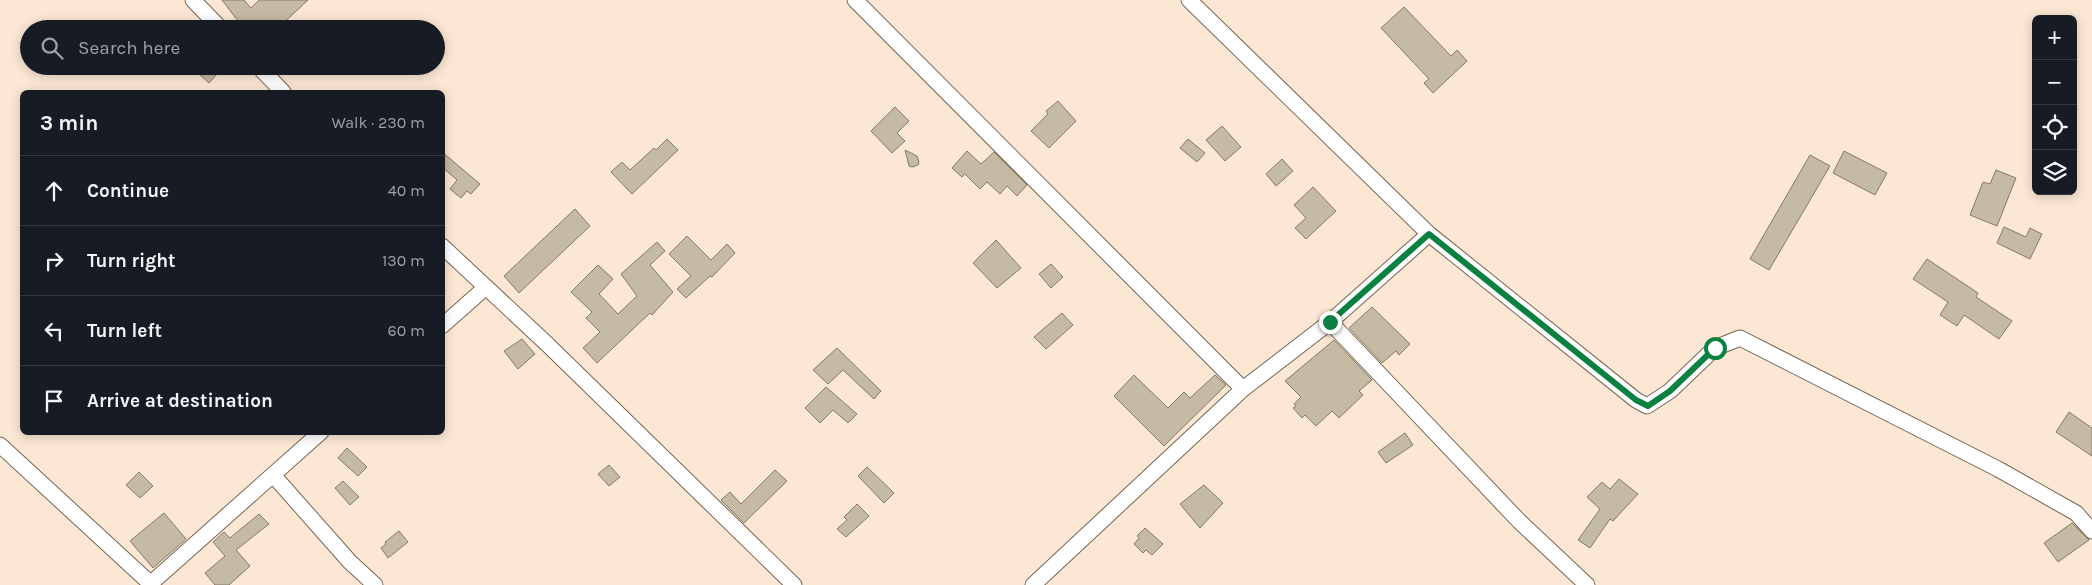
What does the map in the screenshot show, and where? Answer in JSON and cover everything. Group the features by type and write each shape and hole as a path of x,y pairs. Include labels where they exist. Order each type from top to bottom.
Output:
{"street":[{"path":"193,0 212,20"},
{"path":"855,0 1243,389"},
{"path":"1189,0 1429,234 1636,400 1648,406 1670,391 1715,348 1740,338 1998,469 2076,513 2092,532"},
{"path":"267,75 281,90"},
{"path":"1033,585 1243,389 1330,322 1429,234"},
{"path":"445,249 794,585"},
{"path":"445,323 486,287"},
{"path":"1330,322 1519,521 1587,585"},
{"path":"0,445 150,584 318,435"},
{"path":"273,475 350,562 375,585"}],"building":[{"path":"222,0 244,0 251,8 259,0 308,0 287,20 237,20"},
{"path":"1404,7 1451,56 1457,50 1467,61 1433,93 1424,83 1429,79 1381,28"},
{"path":"200,75 216,75 209,83"},
{"path":"1058,101 1076,121 1049,148 1031,131 1048,114 1046,111"},
{"path":"895,107 909,121 897,133 905,141 892,153 871,131"},
{"path":"1222,126 1241,147 1225,161 1206,140"},
{"path":"667,139 678,150 632,194 611,172 622,162 630,170"},
{"path":"1188,139 1205,153 1197,162 1180,148"},
{"path":"905,150 917,156 918,165 909,166"},
{"path":"967,151 981,164 994,152 1027,185 1017,196 1007,186 1000,194 987,182 980,189 965,174 962,177 952,168"},
{"path":"1844,151 1887,173 1875,195 1833,173"},
{"path":"445,155 480,184 471,194 467,191 461,198 450,189 457,180 445,170"},
{"path":"1810,155 1830,166 1769,270 1750,259"},
{"path":"1282,159 1293,171 1276,186 1266,174"},
{"path":"1996,170 2016,178 1997,226 1970,215 1983,182 1990,184"},
{"path":"1313,187 1336,211 1306,239 1295,228 1306,218 1294,205"},
{"path":"575,209 590,226 519,293 504,276"},
{"path":"2004,227 2026,237 2030,228 2042,234 2030,259 1997,243"},
{"path":"687,236 711,260 727,244 735,253 712,277 710,276 686,298 677,289 691,276 669,254"},
{"path":"996,240 1021,268 997,288 973,263"},
{"path":"657,242 665,251 650,265 673,292 652,315 650,313 597,363 583,348 600,332 586,318 592,312 571,292 598,265 613,279 599,294 618,314 637,296 621,274"},
{"path":"1927,259 1978,293 1976,297 2012,321 1999,339 1964,315 1957,326 1940,315 1948,302 1913,279"},
{"path":"1051,264 1063,277 1051,288 1039,274"},
{"path":"1372,307 1410,344 1399,355 1396,351 1382,363 1349,328"},
{"path":"1062,313 1073,325 1046,349 1034,337"},
{"path":"522,339 535,354 518,369 504,351"},
{"path":"1334,340 1372,380 1359,391 1363,395 1339,418 1332,411 1316,426 1305,415 1302,418 1293,408 1296,406 1294,404 1301,397 1285,381"},
{"path":"837,348 881,391 874,399 843,370 828,384 813,370"},
{"path":"1134,375 1168,408 1184,392 1190,398 1215,375 1226,385 1164,446 1114,396"},
{"path":"826,387 857,414 848,423 833,410 820,423 805,408"},
{"path":"2069,412 2092,428 2092,456 2056,432"},
{"path":"1405,433 1413,445 1386,463 1378,452"},
{"path":"347,448 367,467 358,476 338,458"},
{"path":"609,465 620,477 609,486 598,474"},
{"path":"867,467 894,493 884,503 858,476"},
{"path":"775,470 787,481 744,523 721,500 730,492 741,504"},
{"path":"139,472 153,486 140,498 126,485"},
{"path":"1619,479 1638,494 1613,521 1610,519 1590,548 1578,540 1600,509 1587,497 1602,482 1610,489"},
{"path":"343,481 359,497 350,505 335,488"},
{"path":"1204,485 1223,503 1200,528 1180,504"},
{"path":"857,504 869,516 846,537 837,529 847,520 844,517"},
{"path":"164,513 186,539 153,568 130,541"},
{"path":"259,514 269,524 236,550 250,566 229,585 215,585 205,573 225,556 213,542 224,532 230,538"},
{"path":"2072,523 2089,540 2058,562 2044,543"},
{"path":"1145,528 1163,544 1152,555 1146,550 1143,553 1134,544 1139,538 1137,536"},
{"path":"399,531 408,542 388,558 381,548 386,544 385,542"}],"route":[{"path":"1330,322 1429,234 1636,400 1648,406 1670,391 1715,348"}]}
